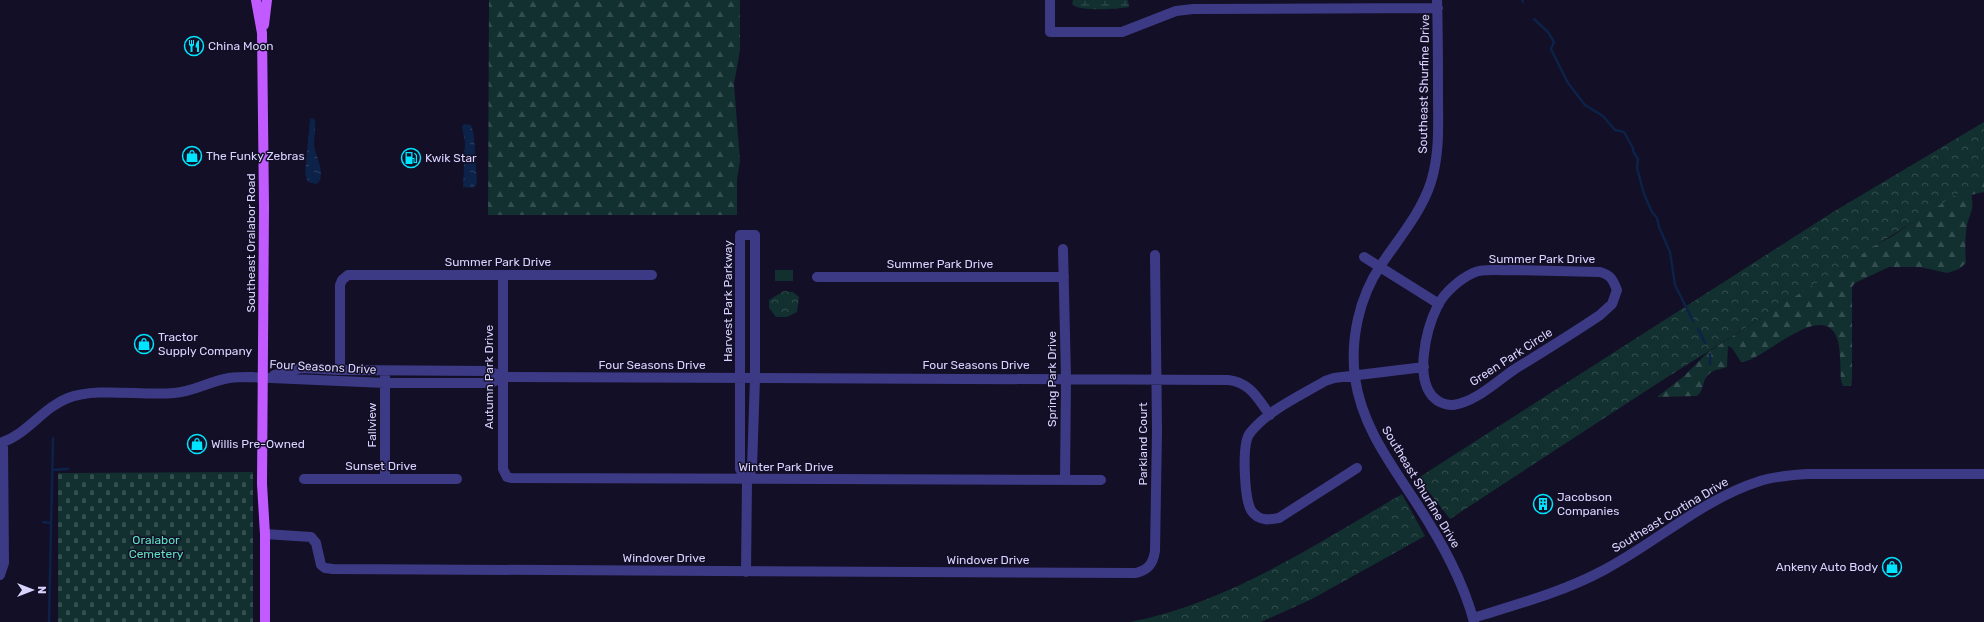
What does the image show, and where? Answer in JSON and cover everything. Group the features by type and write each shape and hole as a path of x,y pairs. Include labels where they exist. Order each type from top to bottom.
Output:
{"main road":[{"name":"Southeast Oralabor Road","path":"256,0 262,33"},
{"name":"Southeast Oralabor Road","path":"265,622 265,534 262,484 264,207 262,33 267,0"}],"street":[{"path":"1050,0 1050,32 1122,32 1176,11 1194,9 1438,4"},
{"name":"Southeast Shurfine Drive","path":"1438,4 1438,134 1435,166 1425,197 1418,212 1380,266 1367,289 1356,325 1354,346 1355,376 1359,401 1368,425 1382,450 1443,545 1467,599 1474,620"},
{"name":"Harvest Park Parkway","path":"746,572 747,480 752,468 755,378 755,236 740,235 740,469 747,480"},
{"name":"Spring Park Drive","path":"1063,249 1066,378 1065,480"},
{"name":"Parkland Court","path":"1085,573 1136,573 1150,567 1154,559 1157,380 1156,255"},
{"path":"1364,257 1439,304"},
{"name":"Summer Park Drive","path":"1424,368 1427,336 1439,304 1457,284 1475,272 1510,270 1600,272 1607,274 1612,278 1617,290"},
{"name":"Summer Park Drive","path":"340,370 340,285 344,277 351,274 652,275"},
{"name":"Autumn Park Drive","path":"503,275 503,469 507,477"},
{"name":"Summer Park Drive","path":"817,277 1064,277"},
{"name":"Green Park Circle","path":"1424,368 1426,387 1433,398 1444,404 1453,405 1466,400 1481,393 1600,315 1612,304 1617,290"},
{"name":"Four Seasons Drive","path":"262,377 302,368 385,371 490,371 502,377 1066,378 1235,381 1244,384 1252,390 1270,415"},
{"path":"1357,468 1279,518 1267,520 1258,517 1250,510 1247,499 1244,446 1248,435 1270,415 1325,381 1334,378 1424,368"},
{"name":"Fallview","path":"385,371 385,479"},
{"path":"0,575 4,563 1,442 22,432 47,409 68,398 83,394 174,393 188,391 228,378 262,377"},
{"name":"Four Seasons Drive","path":"262,377 385,383 491,383 502,377"},
{"name":"Southeast Cortina Drive","path":"1474,620 1557,592 1585,580 1626,557 1716,500 1737,489 1761,480 1788,475 1808,474 1984,474"},
{"name":"Winter Park Drive","path":"507,477 523,480 1100,480"},
{"name":"Sunset Drive","path":"304,479 457,479"},
{"name":"Windover Drive","path":"265,534 311,537 316,543 320,565 325,568 333,569 1085,573"}],"green space":[{"path":"489,0 740,0 740,50 734,84 740,161 737,180 737,215 488,215"},
{"path":"1073,0 1128,0 1129,7 1108,9 1082,8 1076,7 1072,4"},
{"path":"1984,122 1984,177 1658,383 1450,519 1418,478 1833,212"},
{"path":"1984,173 1984,192 1971,195 1972,207 1966,235 1966,263 1959,269 1947,273 1920,267 1889,267 1855,283 1852,287 1851,386 1843,386 1841,381 1840,353 1837,338 1829,328 1818,325 1805,328 1791,335 1750,360 1741,362 1732,348 1728,346 1727,367 1711,372 1697,396 1657,397 1683,377 1708,352 1868,249 1891,237"},
{"path":"775,270 793,270 793,281 775,281"},
{"path":"784,291 793,292 799,297 797,312 787,317 776,317 769,308 769,300"},
{"name":"Oralabor Cemetery","path":"253,472 253,622 58,622 58,473"},
{"path":"1402,494 1425,536 1312,599 1261,622 1130,622 1167,613 1202,601 1271,570"}],"water":[{"path":"312,118 315,120 314,145 321,172 321,177 316,184 308,182 305,174 310,119"},
{"path":"464,124 471,125 474,135 477,184 473,188 463,187 465,142 462,127"}],"waterway":[{"path":"1534,19 1548,32 1554,42 1551,49 1568,83 1585,105 1603,116 1615,130 1624,132 1633,148 1633,151 1638,159 1637,168 1644,194 1652,212 1657,218 1659,227 1670,252 1675,285 1693,321"},
{"path":"1698,329 1705,343"},
{"path":"1710,354 1710,364"},
{"path":"49,622 53,438"},
{"path":"52,470 68,469"},
{"path":"43,522 51,523"}],"place":[{"name":"China Moon","path":"194,46"},
{"name":"The Funky Zebras","path":"192,156"},
{"name":"Kwik Star","path":"411,158"},
{"name":"Tractor Supply Company","path":"144,344"},
{"name":"Willis Pre-Owned","path":"197,444"},
{"name":"Jacobson Companies","path":"1543,504"},
{"name":"Ankeny Auto Body","path":"1892,567"}]}
